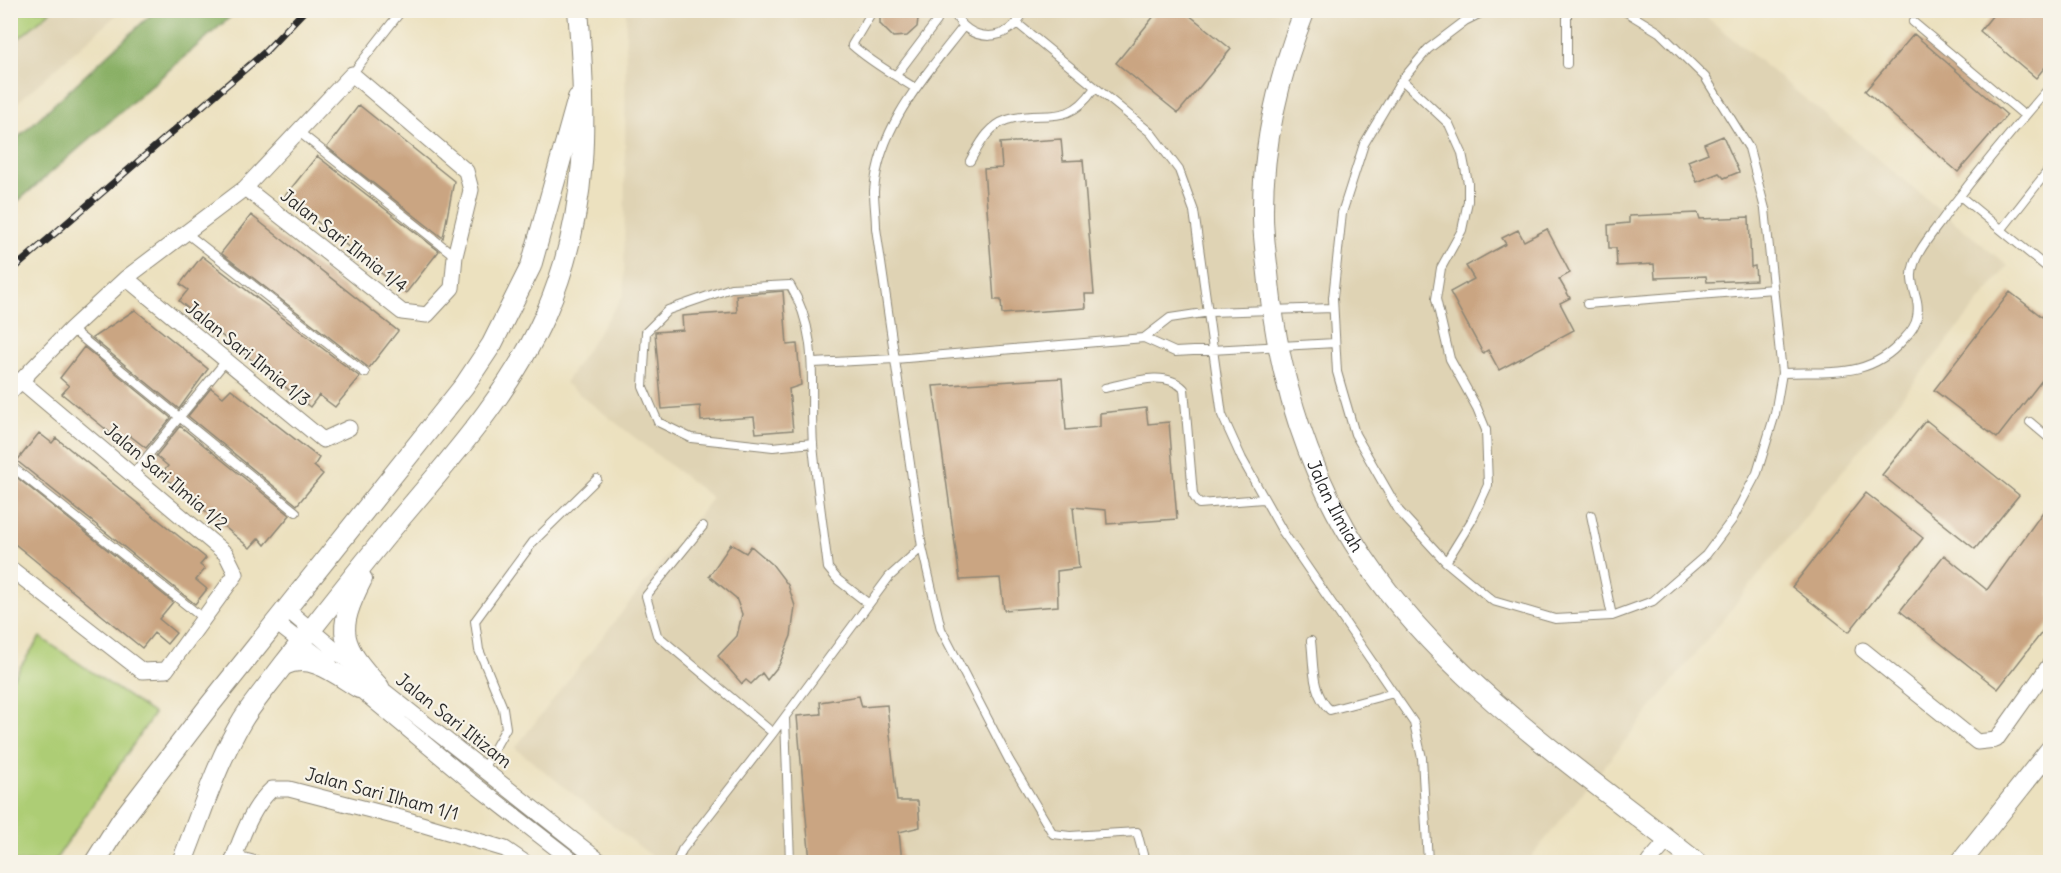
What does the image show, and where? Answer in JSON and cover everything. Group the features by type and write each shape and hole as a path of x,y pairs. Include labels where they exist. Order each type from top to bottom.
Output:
{"street":[{"path":"182,862 221,763 242,720 377,546 475,430 518,364 546,313 564,260 580,194 585,128 584,78 578,10"},
{"name":"Jalan Ilmiah","path":"1305,10 1279,88 1265,164 1263,217 1278,347 1288,390 1306,447 1328,497 1363,557 1393,597 1454,664 1484,692 1696,862"},
{"path":"15,386 71,329 126,278 245,188 352,74 466,171 471,190 455,256"},
{"path":"95,862 121,821 280,615 464,386 492,344 531,266 584,78"},
{"name":"Jalan Sari Ilmia 1/4","path":"245,188 402,312 427,315 452,288 455,256"},
{"name":"Jalan Sari Ilmia 1/3","path":"126,278 322,441 349,428"},
{"name":"Jalan Sari Ilmia 1/2","path":"15,386 132,475 226,554 236,574 204,620"},
{"path":"377,546 346,610 344,628 346,644 362,668 379,687"},
{"path":"10,568 142,672 166,670 204,620"},
{"name":"Jalan Sari Iltizam","path":"280,615 379,687 601,862"},
{"name":"Jalan Sari Iltizam","path":"306,635 359,688 470,781 574,862"},
{"path":"1863,650 1977,742 1996,740 2050,664"},
{"path":"284,665 294,660 321,664 359,688"},
{"path":"1961,862 2050,750"},
{"name":"Jalan Sari Ilham 1/1","path":"233,859 244,830 262,798 272,789 289,789 524,862"},
{"path":"1649,862 1668,840"}],"lane":[{"path":"352,74 402,10"},
{"path":"873,10 852,45 885,71 897,74 915,88"},
{"path":"897,74 938,21 937,10"},
{"path":"953,10 963,27 985,37 1008,32 1018,24 1024,10"},
{"path":"1487,10 1465,21 1428,49 1402,80 1364,144 1342,213 1333,308 1337,372 1355,434 1399,511 1446,562 1493,601 1555,619 1611,616 1653,601 1706,555 1732,520 1757,473 1775,414 1782,373 1765,209 1749,148 1705,77 1659,32 1623,10"},
{"path":"1567,10 1567,64"},
{"path":"1913,22 2025,116"},
{"path":"1018,24 1094,89 1151,133 1179,170 1194,211 1210,312 1222,415 1263,499 1414,723 1422,758 1428,862"},
{"path":"963,27 906,100 890,132 880,160 874,191 876,228 922,547 941,629 1009,760 1053,834 1070,836 1137,832 1144,862"},
{"path":"1402,80 1449,124 1462,153 1468,183 1468,201 1462,230 1441,268 1436,299 1450,358 1486,430 1488,485 1472,520 1446,562"},
{"path":"1782,373 1859,369 1877,364 1892,354 1911,331 1917,316 1911,284 1912,267 1920,250 1960,196 2050,87"},
{"path":"970,161 989,132 1006,120 1069,113 1084,104 1094,89"},
{"path":"298,132 455,256"},
{"path":"2002,229 2050,168"},
{"path":"1960,196 2050,270"},
{"path":"185,232 365,373"},
{"path":"813,443 773,447 691,438 658,422 643,387 646,332 668,310 731,288 790,285 803,306 813,363 813,443 828,568 838,580 869,604"},
{"path":"1587,304 1773,289"},
{"path":"1144,338 1170,318 1210,312 1333,308"},
{"path":"71,329 296,512"},
{"path":"813,363 895,359 1144,338 1175,352 1335,343"},
{"path":"132,475 225,362"},
{"path":"1105,387 1161,378 1176,380 1184,389 1194,495 1199,504 1263,499"},
{"path":"2030,422 2050,440"},
{"path":"10,465 204,620"},
{"path":"483,769 506,728 502,708 479,650 475,621 533,542 597,479"},
{"path":"1591,515 1611,616"},
{"path":"703,526 646,596 657,635 773,733"},
{"path":"677,862 682,850 785,718 889,577 922,547"},
{"path":"1311,641 1320,701 1330,710 1394,693"},
{"path":"785,718 790,862"},
{"path":"233,859 263,862"}],"shaded area":[{"path":"11,11 121,11 11,108"},
{"path":"626,11 1699,11 2008,266 1527,862 659,862 515,748 712,498 565,383 624,294"}],"green space":[{"path":"11,10 51,10 51,11 11,45"},
{"path":"155,11 237,11 11,207 11,144"},
{"path":"40,637 154,714 54,862 11,862 11,681"}],"building":[{"path":"880,10 919,10 917,27 907,36 893,37 880,24"},
{"path":"1159,10 1183,10 1231,49 1178,113 1116,63"},
{"path":"1997,10 2050,10 2050,61 2036,78 1980,31"},
{"path":"1914,34 2007,115 1958,172 1865,91"},
{"path":"359,105 454,181 443,238 327,147"},
{"path":"1723,136 1739,172 1724,178 1719,173 1697,182 1688,161 1708,153 1704,144"},
{"path":"1061,139 1063,161 1083,160 1094,294 1085,294 1086,308 1002,314 1001,300 994,300 984,169 1002,168 1000,143"},
{"path":"317,156 439,251 406,293 285,196"},
{"path":"1698,213 1700,219 1749,217 1751,267 1755,266 1756,280 1707,282 1706,276 1655,278 1654,264 1617,266 1616,248 1609,248 1608,225 1629,223 1629,216"},
{"path":"251,215 398,331 369,368 221,253"},
{"path":"1547,229 1570,273 1559,279 1570,298 1560,303 1574,330 1499,370 1488,350 1483,353 1450,292 1474,279 1466,266 1506,244 1502,238 1518,230 1524,241"},
{"path":"202,256 360,377 335,407 319,395 310,407 179,301 188,290 180,284"},
{"path":"783,291 787,345 797,344 801,385 789,389 793,430 756,433 754,417 701,421 700,406 662,409 655,332 683,330 682,316 737,312 736,295"},
{"path":"2010,292 2050,323 2050,370 1997,438 1934,390"},
{"path":"135,310 208,369 179,409 92,338"},
{"path":"84,347 171,418 146,448 129,435 123,443 62,394 69,386 60,378"},
{"path":"1062,378 1066,430 1100,427 1100,413 1146,408 1148,424 1169,422 1177,519 1107,524 1106,510 1073,507 1079,568 1057,571 1058,606 1004,610 1000,578 960,580 933,386"},
{"path":"211,388 223,397 231,389 319,458 314,466 323,474 297,505 188,416"},
{"path":"1926,420 2019,495 1975,549 1882,475"},
{"path":"180,426 290,515 265,545 259,538 250,548 161,474 168,466 156,456"},
{"path":"39,433 52,443 56,438 206,558 200,565 205,569 196,580 207,589 195,604 17,461"},
{"path":"15,476 173,602 159,619 176,633 167,644 154,633 142,648 10,540 10,482"},
{"path":"1866,493 1923,538 1849,632 1792,587"},
{"path":"2050,502 2050,622 1998,689 1900,611 1944,555 1987,590"},
{"path":"731,544 746,553 751,546 772,564 788,585 795,606 791,636 779,665 767,680 762,673 751,684 746,680 742,684 718,656 737,636 742,614 736,598 709,576"},
{"path":"859,696 862,707 887,705 897,801 918,801 920,827 899,832 902,862 810,862 797,716 821,714 820,702"}],"railway":[{"path":"10,272 265,52 305,10"}]}
